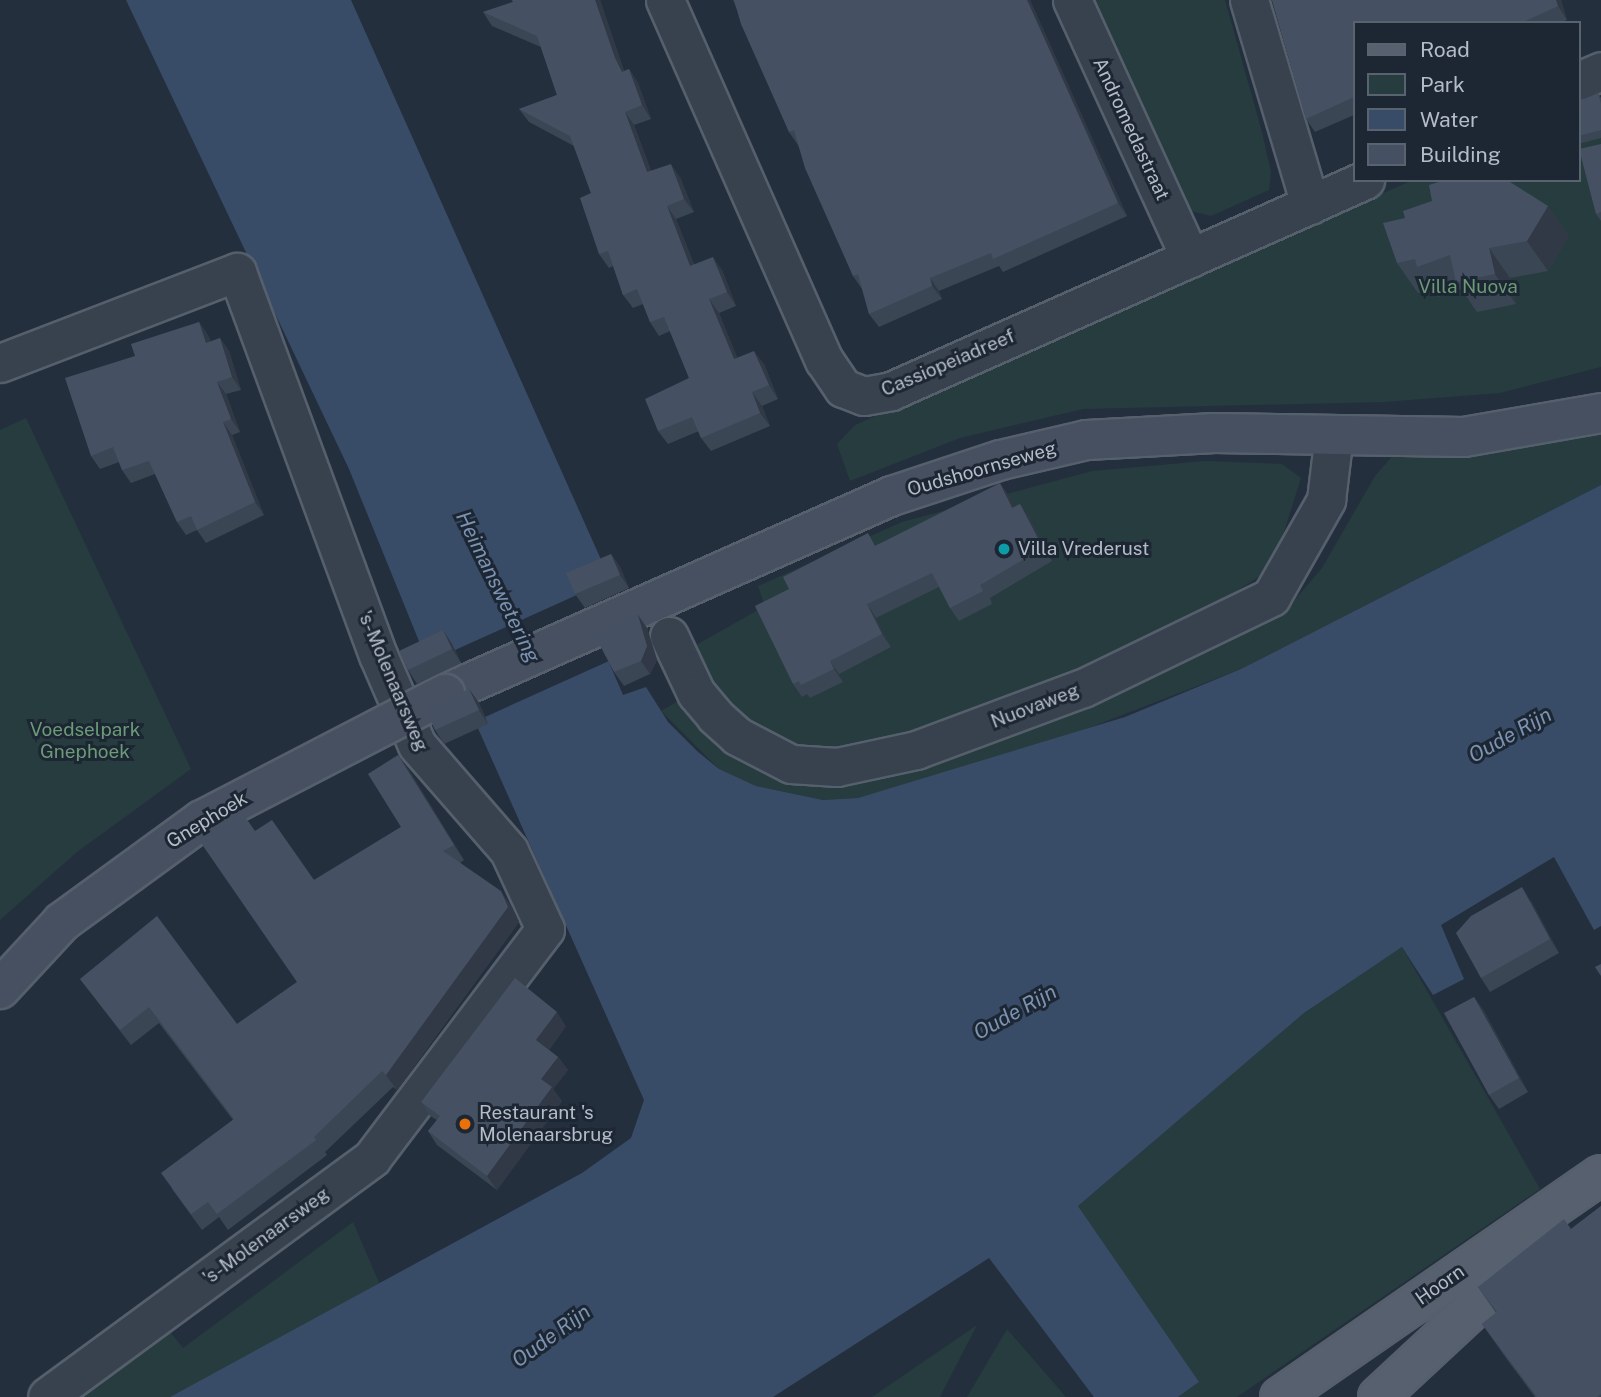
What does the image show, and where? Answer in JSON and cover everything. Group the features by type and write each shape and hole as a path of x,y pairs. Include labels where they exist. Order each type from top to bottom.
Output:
{"main road":[{"name":"Hoorn","path":"1280,1397 1601,1175"},
{"name":"Hoorn","path":"1378,1397 1482,1296 1601,1200"}],"street":[{"name":"Cassiopeiadreef","path":"665,0 824,360 843,388 864,396 891,391 1361,182"},
{"name":"Andromedastraat","path":"1072,0 1190,258"},
{"path":"1249,0 1310,205"},
{"path":"1580,80 1601,71"},
{"name":"'s-Molenaarsweg","path":"0,363 237,272 379,655 417,745 509,851 545,929 372,1158 47,1397"},
{"name":"Oudshoornseweg","path":"445,694 892,496 1000,460 1087,440 1215,433 1464,437 1601,412"},
{"name":"Nuovaweg","path":"669,636 696,693 715,716 737,736 791,764 837,767 916,750 1083,688 1271,597 1326,500 1334,435"},
{"name":"Gnephoek","path":"0,989 62,922 202,820 445,694"}],"green space":[{"path":"1087,0 1225,0 1262,132 1271,172 1269,190 1211,216 1191,211 1163,168"},
{"name":"Villa Nuova","path":"1601,98 1601,367 1500,393 1384,402 1083,409 960,438 850,481 837,444 855,425 1408,182 1580,182 1580,107"},
{"name":"Voedselpark Gnephoek","path":"26,418 191,769 77,852 0,920 0,430"},
{"path":"1601,425 1601,485 1241,669 1050,743 858,798 823,800 756,786 719,769 661,711 685,697 786,775 1221,640 1293,602 1322,568 1375,476 1395,453"},
{"path":"1205,461 1282,464 1301,478 1284,532 1262,575 1211,607 1212,616 878,751 795,751 717,702 691,648 765,606 758,586 902,522 1092,471"},
{"path":"1402,947 1540,1189 1237,1397 1178,1397 1198,1383 1078,1206 1304,1013"},
{"path":"353,1222 380,1285 170,1397 73,1397 167,1328 183,1348"},
{"path":"977,1325 940,1397 872,1397"},
{"path":"1007,1329 1066,1397 967,1397"}],"water":[{"path":"126,0 351,0 607,573 577,588 623,695 646,687 668,722 697,751 719,769 756,786 823,800 858,798 1125,717 1241,669 1601,485 1601,926 1594,930 1554,857 1441,925 1464,979 1433,995 1402,947 1304,1013 1078,1206 1199,1382 1178,1397 1094,1397 989,1258 773,1397 170,1397 582,1173 631,1138 644,1100 464,697 423,651 349,469"}],"pier":[{"path":"579,594 609,661 485,717 455,650"}],"building":[{"path":"512,0 595,0 615,58 622,72 629,69 642,105 625,112 647,172 671,164 684,199 667,206 690,266 713,257 727,292 709,299 734,359 754,351 769,385 752,392 760,413 701,438 692,417 658,431 645,399 689,378 664,317 650,322 637,289 623,295 608,251 599,254 580,198 591,193 570,136 519,109 557,95 537,36 483,12 513,2"},
{"path":"734,0 1027,0 1118,203 993,259 991,253 930,278 932,286 869,314 858,274 853,276 805,168 794,130 789,132 741,24"},
{"path":"1272,0 1556,0 1558,6 1525,21 1352,21 1352,98 1306,119"},
{"path":"1598,93 1601,104 1601,130 1580,135 1580,101"},
{"path":"1601,144 1601,212 1596,214 1580,153 1580,149"},
{"path":"1439,182 1510,182 1548,206 1527,241 1489,248 1495,274 1456,282 1450,255 1417,267 1415,259 1397,263 1383,223 1405,218 1403,211 1432,201 1429,185"},
{"path":"199,322 206,343 220,338 232,377 217,382 231,419 223,422 255,502 197,530 191,516 177,522 149,461 122,470 113,447 91,456 65,378 135,356 131,344"},
{"path":"1000,483 1012,508 1020,504 1043,548 980,585 983,591 950,608 932,573 867,604 882,634 830,661 834,669 801,685 799,681 793,684 755,606 789,589 783,577 868,533 875,546"},
{"path":"611,554 620,575 575,594 566,573"},
{"path":"638,615 647,646 641,661 614,672 594,634"},
{"path":"443,630 452,649 408,670 399,651"},
{"path":"469,689 479,710 435,730 426,710"},
{"path":"398,755 454,845 443,851 501,891 508,907 386,1075 382,1071 314,1137 316,1140 217,1214 208,1202 191,1214 161,1173 234,1119 149,1007 120,1030 80,979 157,916 237,1024 297,982 199,840 241,811 255,831 272,820 314,880 401,827 368,774"},
{"path":"1522,887 1550,939 1481,978 1456,933 1471,916"},
{"path":"1601,964 1601,976 1595,967"},
{"path":"515,978 557,1012 536,1040 558,1057 541,1079 552,1087 487,1176 428,1131 440,1116 421,1102"},
{"path":"1474,997 1519,1078 1489,1095 1444,1013"},
{"path":"1601,1206 1601,1394 1597,1397 1537,1397 1482,1324 1497,1312 1478,1287 1564,1219 1571,1229"}],"place":[{"name":"Villa Vrederust","path":"1004,549"},
{"name":"Restaurant 's Molenaarsbrug","path":"465,1124"}],"water label":[{"name":"Heimanswetering","path":"498,587"},
{"name":"Oude Rijn","path":"1510,735"},
{"name":"Oude Rijn","path":"1015,1012"},
{"name":"Oude Rijn","path":"551,1336"}]}
